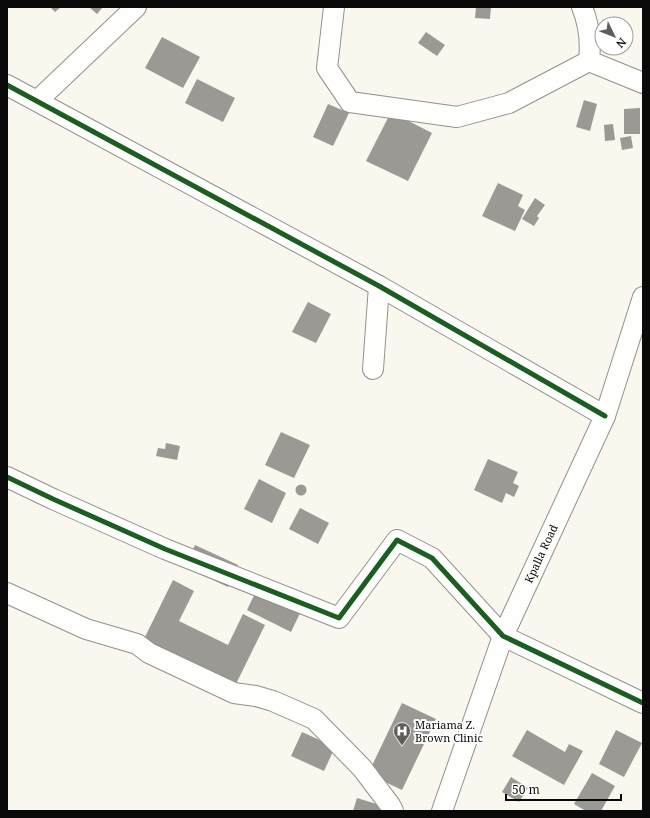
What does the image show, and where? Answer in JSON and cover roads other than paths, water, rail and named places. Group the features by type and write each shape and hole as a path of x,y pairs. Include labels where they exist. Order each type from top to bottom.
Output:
{"street":[{"path":"37,101 136,7"},
{"path":"334,7 327,68 350,102 457,117 509,103 589,61 643,83"},
{"path":"582,7 585,14 591,45 589,61"},
{"path":"7,85 379,286 605,416"},
{"path":"373,369 379,286"},
{"name":"Kpalla Road","path":"442,811 503,636 605,416 643,297"},
{"path":"7,477 165,549 339,618 397,540 432,558 503,636 643,703"},
{"path":"7,593 86,629 137,644 150,653 234,693 256,696 273,701 314,719 362,768 393,811"}],"place":[{"name":"Mariama Z. Brown Clinic","path":"402,746"}]}
